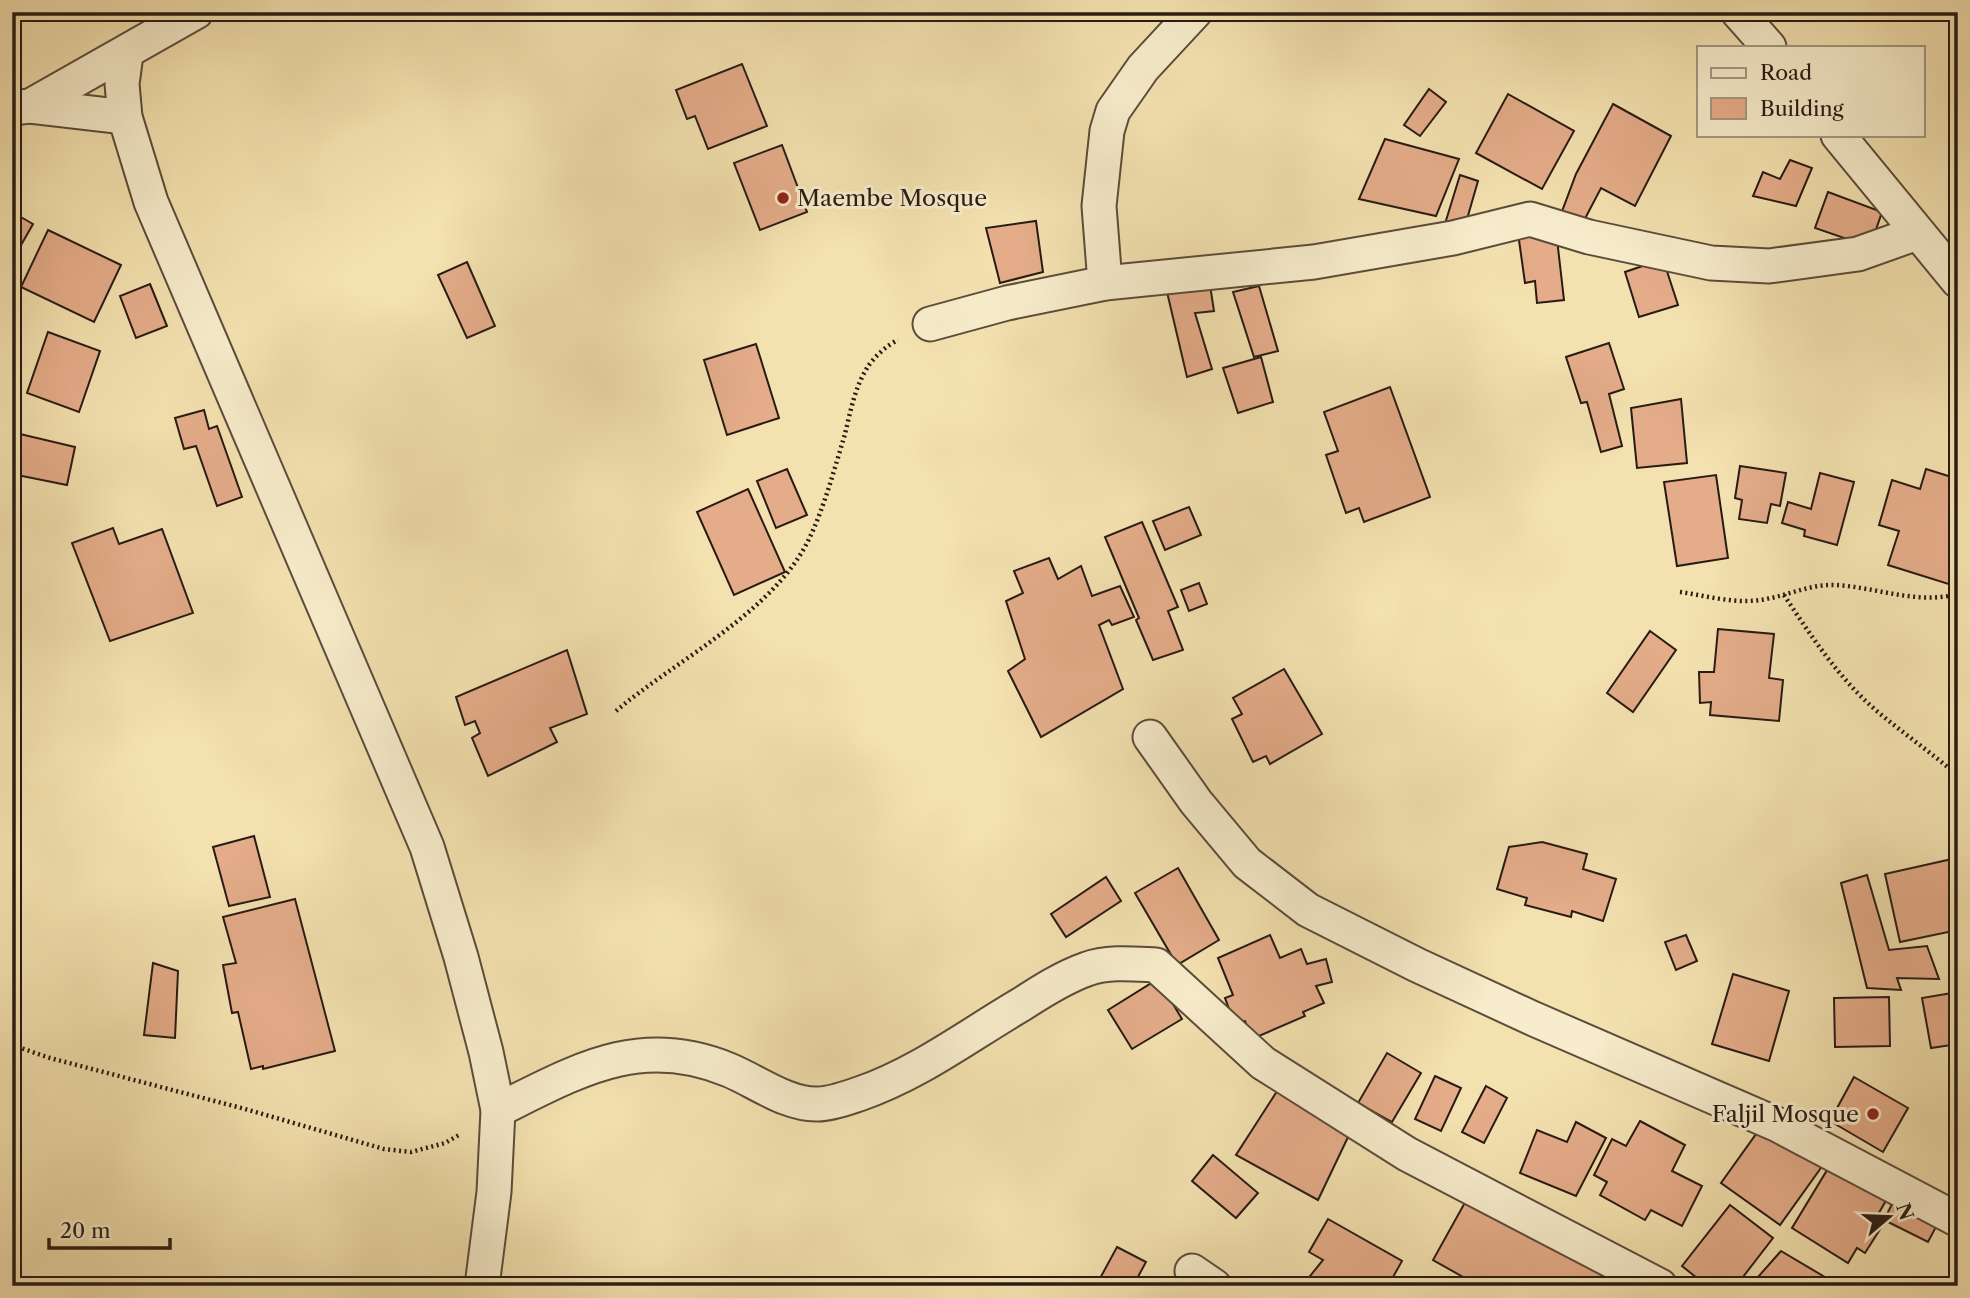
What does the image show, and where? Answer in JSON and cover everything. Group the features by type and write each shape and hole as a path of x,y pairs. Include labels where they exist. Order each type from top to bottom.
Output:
{"street":[{"path":"21,107 126,54 196,12"},
{"path":"1105,283 1099,206 1107,131 1113,111 1143,68 1195,12"},
{"path":"1738,12 1768,46"},
{"path":"126,54 122,84 125,117 151,202 427,847 461,957 498,1110 494,1192 482,1286"},
{"path":"21,107 125,117"},
{"path":"1840,136 1958,281"},
{"path":"930,324 1007,303 1105,283 1314,262 1453,238 1530,219 1589,237 1711,263 1734,264 1769,265 1858,254 1917,233"},
{"path":"1150,737 1196,802 1247,863 1308,909 1417,965 1522,1014 1776,1124 1958,1220"},
{"path":"498,1110 597,1063 641,1054 680,1056 727,1069 792,1099 817,1105 873,1089 908,1073 1048,987 1089,968 1156,964 1263,1063 1407,1154 1577,1240 1660,1286"}],"path":[{"path":"616,711 647,685 717,636 776,586 808,540 835,469 855,398 867,368 891,343 930,324"},
{"path":"1680,592 1743,602 1832,585 1932,599 1958,594"},
{"path":"1784,595 1810,635 1844,677 1877,711 1958,776"},
{"path":"12,1045 50,1058 397,1151 411,1152 445,1143 498,1110"}],"building":[{"path":"742,64 767,126 708,149 695,116 687,119 676,90"},
{"path":"1429,89 1446,102 1420,136 1404,125"},
{"path":"1508,94 1574,131 1542,189 1476,153"},
{"path":"1613,104 1671,136 1635,206 1601,188 1578,232 1558,222 1576,174"},
{"path":"1385,139 1459,159 1436,216 1359,199"},
{"path":"782,145 807,212 760,230 734,163"},
{"path":"1790,160 1812,168 1796,206 1753,196 1763,172 1780,179"},
{"path":"1460,175 1478,181 1463,233 1444,227"},
{"path":"1828,192 1882,212 1870,247 1815,228"},
{"path":"12,212 33,224 12,261"},
{"path":"1036,221 1043,272 1000,283 986,228"},
{"path":"1544,229 1557,239 1564,300 1537,303 1535,281 1525,283 1518,233"},
{"path":"48,230 121,265 94,322 21,287"},
{"path":"1663,259 1678,305 1639,317 1625,272"},
{"path":"467,262 495,326 467,338 438,275"},
{"path":"150,284 167,326 136,338 120,296"},
{"path":"1210,285 1214,311 1195,313 1212,369 1187,377 1167,292"},
{"path":"1259,286 1278,351 1254,357 1233,292"},
{"path":"48,332 100,351 79,412 27,393"},
{"path":"1609,343 1624,389 1609,394 1622,446 1601,452 1587,402 1581,403 1566,357"},
{"path":"756,344 779,418 727,435 704,360"},
{"path":"1261,357 1273,402 1238,413 1223,368"},
{"path":"1390,387 1430,497 1364,522 1359,508 1346,513 1326,455 1338,451 1324,412"},
{"path":"1681,399 1687,463 1637,468 1631,408"},
{"path":"204,410 209,429 217,426 242,497 217,506 196,446 184,449 175,418"},
{"path":"20,434 75,447 67,485 12,474"},
{"path":"1740,466 1786,473 1780,506 1771,504 1767,523 1739,519 1742,500 1735,498"},
{"path":"787,469 807,515 776,528 757,481"},
{"path":"1926,469 1958,479 1958,587 1888,565 1899,531 1879,525 1892,480 1920,489"},
{"path":"1820,473 1854,482 1837,545 1804,536 1805,530 1782,523 1788,502 1811,509"},
{"path":"1716,475 1728,558 1677,566 1664,482"},
{"path":"748,489 785,572 734,595 697,512"},
{"path":"1189,507 1201,535 1165,550 1153,521"},
{"path":"1142,522 1178,607 1168,611 1183,650 1153,660 1136,620 1139,618 1105,537"},
{"path":"113,528 119,544 162,529 193,613 110,641 72,543"},
{"path":"1049,558 1058,579 1081,566 1092,596 1120,586 1134,617 1112,625 1109,620 1099,625 1123,689 1041,737 1008,671 1025,659 1006,601 1023,593 1014,571"},
{"path":"1199,583 1207,604 1189,611 1181,590"},
{"path":"1718,629 1774,634 1769,678 1783,680 1779,721 1710,715 1711,702 1700,703 1699,672 1714,672"},
{"path":"1650,631 1676,650 1633,712 1607,693"},
{"path":"567,650 587,714 550,728 557,742 488,776 472,738 480,733 475,721 465,725 456,697"},
{"path":"1284,669 1322,734 1270,764 1266,756 1253,762 1232,719 1242,714 1233,698"},
{"path":"254,836 270,897 229,906 213,847"},
{"path":"1542,842 1587,854 1583,869 1616,879 1603,921 1572,911 1571,917 1525,905 1527,898 1497,889 1509,847"},
{"path":"1952,859 1958,883 1958,930 1900,942 1885,874"},
{"path":"1178,868 1219,940 1177,965 1135,893"},
{"path":"1867,875 1889,950 1927,946 1939,979 1897,978 1901,990 1867,988 1841,883"},
{"path":"1106,877 1121,901 1066,937 1051,914"},
{"path":"295,899 335,1051 263,1069 263,1066 251,1069 238,1012 232,1013 223,965 236,963 223,917"},
{"path":"1270,935 1280,958 1301,949 1307,964 1326,959 1332,982 1316,986 1324,1003 1303,1012 1305,1016 1252,1039 1245,1021 1235,1025 1225,998 1233,995 1218,958"},
{"path":"1686,935 1697,961 1676,970 1665,942"},
{"path":"153,963 178,971 175,1038 144,1035"},
{"path":"1733,974 1789,991 1769,1061 1712,1044"},
{"path":"1158,979 1182,1019 1132,1049 1108,1010"},
{"path":"1958,992 1958,1044 1931,1048 1922,998"},
{"path":"1889,997 1890,1046 1835,1047 1834,998"},
{"path":"1387,1053 1421,1073 1392,1122 1358,1103"},
{"path":"1435,1076 1461,1088 1441,1131 1415,1119"},
{"path":"1854,1077 1908,1108 1883,1152 1830,1121"},
{"path":"1281,1085 1349,1135 1318,1200 1236,1155"},
{"path":"1486,1086 1507,1098 1484,1143 1462,1132"},
{"path":"1640,1121 1685,1145 1672,1171 1702,1186 1682,1226 1651,1210 1645,1220 1600,1195 1607,1182 1594,1175 1612,1139 1626,1146"},
{"path":"1576,1122 1606,1138 1576,1196 1520,1173 1537,1130 1567,1142"},
{"path":"1764,1123 1823,1165 1780,1225 1721,1183"},
{"path":"1213,1155 1258,1193 1236,1218 1192,1181"},
{"path":"1832,1162 1888,1197 1876,1218 1884,1223 1865,1253 1857,1248 1848,1263 1792,1228"},
{"path":"1468,1197 1613,1279 1609,1286 1512,1286 1508,1283 1507,1286 1479,1286 1433,1260"},
{"path":"1895,1198 1939,1221 1928,1242 1884,1220"},
{"path":"1730,1205 1773,1238 1736,1286 1707,1286 1682,1266"},
{"path":"1328,1219 1402,1261 1388,1286 1302,1286 1323,1260 1309,1252"},
{"path":"1117,1247 1146,1262 1133,1286 1106,1286 1098,1282"},
{"path":"1781,1251 1840,1286 1750,1286"}],"place":[{"name":"Maembe Mosque","path":"783,198"},
{"name":"Faljil Mosque","path":"1873,1114"}]}
